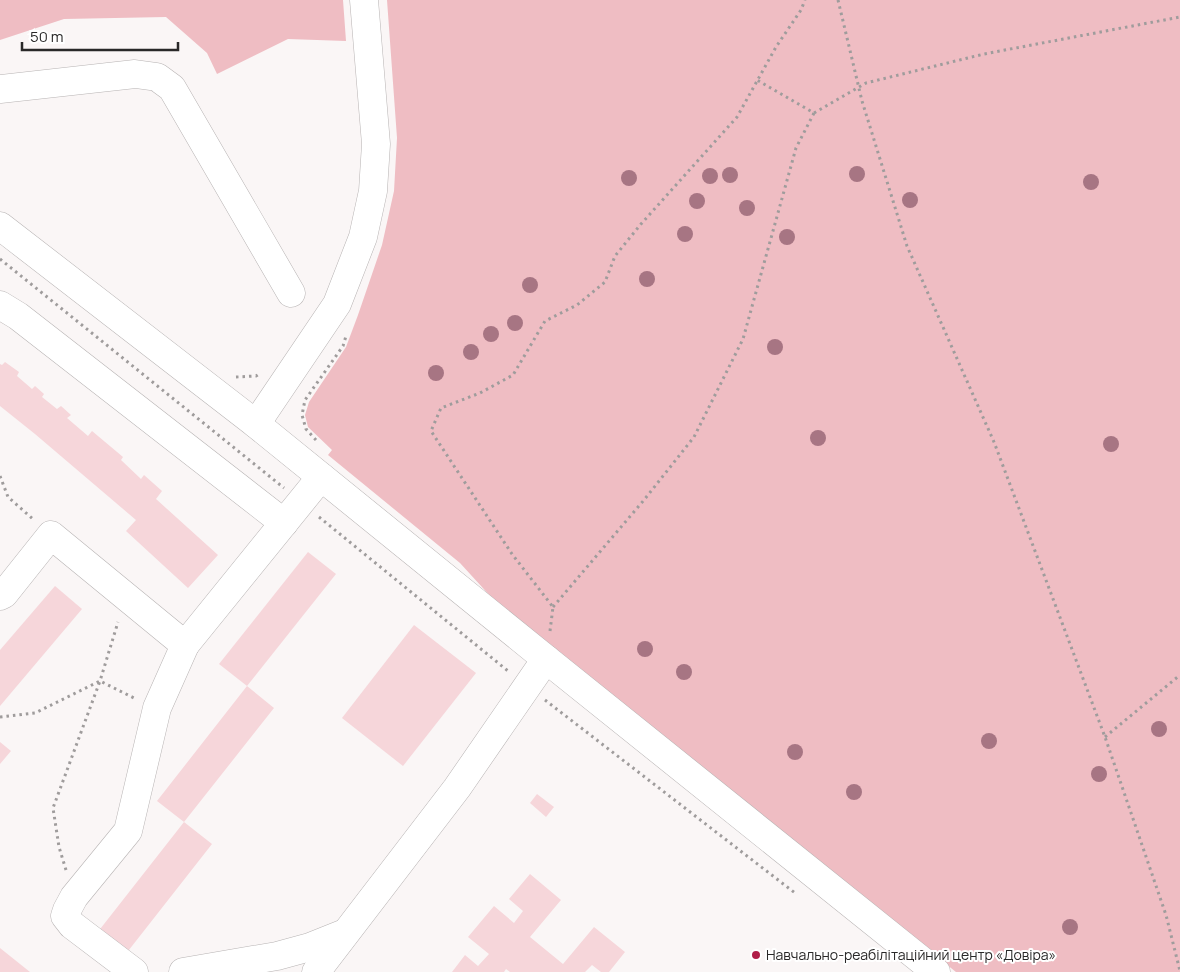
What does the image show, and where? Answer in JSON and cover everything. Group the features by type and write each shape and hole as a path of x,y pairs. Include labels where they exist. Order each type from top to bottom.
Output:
{"street":[{"path":"256,424 337,304 363,237 373,191 376,144 364,0"},
{"path":"0,89 135,74 156,77 172,88 291,293"},
{"path":"0,226 256,424 936,972"},
{"path":"0,305 292,512"},
{"path":"134,972 72,925 66,916 67,910 74,897 128,831 157,708 185,645 321,476"},
{"path":"0,596 4,594 51,535 185,645"},
{"path":"316,972 457,788 546,659"},
{"path":"183,972 276,956 310,947 345,934"}],"path":[{"path":"553,607 512,554 431,431 440,408 480,393 513,375 545,321 576,305 605,282 615,256 641,224 737,117 776,47 801,10 805,0"},
{"path":"838,0 858,87 907,246 994,442 1105,737 1166,915 1180,971"},
{"path":"546,659 553,607 644,500 694,437 743,339 796,148 814,113 866,83 984,54 1180,17"},
{"path":"757,80 814,113"},
{"path":"0,260 292,512 527,687 796,893"},
{"path":"231,374 237,377 256,376 262,373"},
{"path":"0,476 8,496 51,535"},
{"path":"74,897 59,847 53,808 100,682 126,597"},
{"path":"1105,737 1180,675"},
{"path":"100,682 157,708"},
{"path":"0,717 35,713 100,682"}],"shaded area":[{"path":"0,0 343,0 346,41 288,39 217,74 207,53 166,17 64,19 0,40"},
{"path":"387,0 1180,0 1180,972 956,972 503,610 460,563 328,455 332,450 308,427 305,415 309,402 346,347 382,245 394,191 397,138"}],"building":[{"path":"5,362 19,372 17,376 32,389 35,386 44,394 42,397 57,409 61,406 71,415 67,418 88,436 92,431 123,457 121,460 141,479 144,475 162,491 156,499 218,555 188,588 126,531 136,520 0,406 0,364 2,365"},
{"path":"308,552 336,574 247,686 219,664"},
{"path":"55,586 82,609 0,706 0,650"},
{"path":"414,625 476,673 403,766 342,718"},
{"path":"247,686 274,708 184,822 157,801"},
{"path":"0,742 11,751 0,764"},
{"path":"537,794 554,807 546,817 530,803"},
{"path":"184,822 212,844 125,955 97,933"},
{"path":"530,874 561,900 530,937 563,964 594,927 625,952 609,972 601,972 592,965 585,972 510,972 506,969 504,972 452,972 465,955 478,966 489,954 468,937 494,906 514,923 523,911 509,899"},
{"path":"0,948 30,972 0,972"}],"place":[{"name":"Навчально-реабілітаційний центр «Довіра»","path":"756,955"}]}
